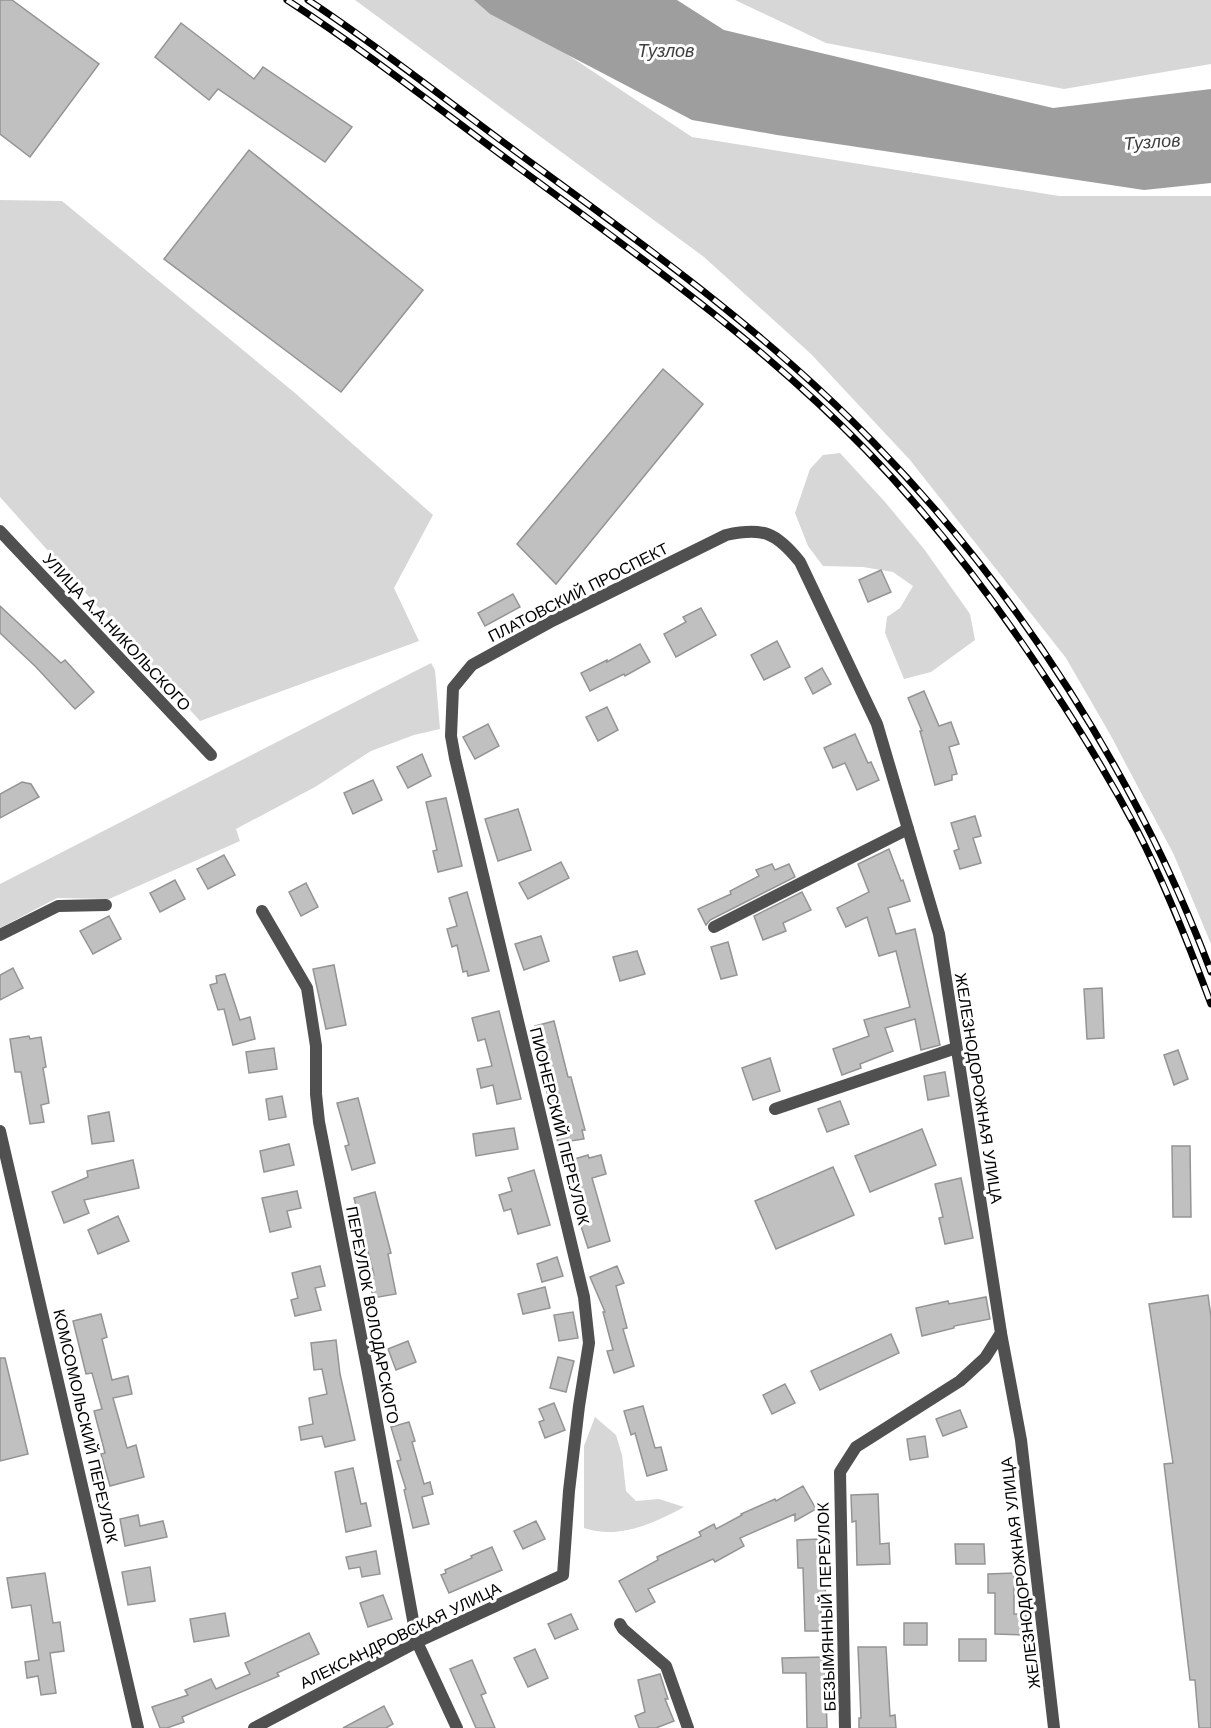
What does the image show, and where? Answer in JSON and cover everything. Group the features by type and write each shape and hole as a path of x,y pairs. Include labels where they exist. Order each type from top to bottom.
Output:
{"street":[{"name":"ЖЕЛЕЗНОДОРОЖНАЯ УЛИЦА","path":"726,535 747,530 768,533 785,544 800,562 877,724 939,934 1001,1333 1021,1440 1054,1728"},
{"name":"УЛИЦА А.А.НИКОЛЬСКОГО","path":"0,531 211,756"},
{"name":"ПЛАТОВСКИЙ ПРОСПЕКТ","path":"453,688 472,665 554,620 726,535"},
{"name":"ПИОНЕРСКИЙ ПЕРЕУЛОК","path":"453,688 451,736 455,758 584,1297 589,1343 569,1491 563,1575"},
{"path":"714,927 908,829"},
{"path":"0,935 58,906 106,904"},
{"name":"ПЕРЕУЛОК ВОЛОДАРСКОГО","path":"262,911 307,988 316,1046 316,1094 319,1122 368,1367 417,1642 457,1728"},
{"path":"775,1109 956,1048"},
{"name":"КОМСОМОЛЬСКИЙ ПЕРЕУЛОК","path":"0,1131 138,1728"},
{"name":"БЕЗЫМЯННЫЙ ПЕРЕУЛОК","path":"845,1728 840,1472 856,1448 960,1381 985,1359 1001,1333"},
{"name":"АЛЕКСАНДРОВСКАЯ УЛИЦА","path":"254,1728 417,1642 563,1575"},
{"path":"620,1624 666,1666 688,1728"}],"shaded area":[{"path":"355,0 485,0 692,137 1059,196 1211,196 1211,944 1174,855 1111,736 1066,658 910,460 811,354 704,257"},
{"path":"735,0 1211,0 1211,64 1064,89 826,43"},
{"path":"0,200 62,201 295,393 433,515 394,588 419,641 200,721 0,497"},
{"path":"840,453 924,549 970,614 975,640 931,672 904,679 885,633 887,617 900,608 913,586 893,572 863,567 823,566 808,546 795,513 810,469 823,455"},
{"path":"431,663 435,670 440,729 414,735 371,751 315,787 236,829 240,841 109,899 57,898 0,928 0,884"},
{"path":"595,1417 616,1435 622,1455 626,1491 636,1501 659,1499 684,1507 649,1524 623,1531 597,1531 584,1528 584,1446"}],"water":[{"name":"Тузлов","path":"474,0 677,0 724,30 1053,108 1211,89 1211,183 1144,190 777,135 692,120 490,14"}],"building":[{"path":"0,0 12,0 99,64 30,157 0,134"},
{"path":"181,23 254,79 263,67 352,127 325,162 218,89 209,100 155,57"},
{"path":"249,150 423,290 341,392 164,259"},
{"path":"663,369 703,404 556,584 517,544"},
{"path":"881,570 891,592 868,602 859,580"},
{"path":"513,594 520,607 485,626 478,613"},
{"path":"0,606 61,663 65,660 94,692 75,709 0,633"},
{"path":"701,608 716,635 676,657 664,634 686,622 683,617"},
{"path":"777,641 790,667 764,680 751,655"},
{"path":"640,644 650,662 590,691 581,673"},
{"path":"822,668 831,684 813,694 805,678"},
{"path":"924,691 939,726 951,722 959,744 949,747 957,774 952,775 952,780 935,785 920,731 922,731 908,698"},
{"path":"607,707 618,730 598,741 586,717"},
{"path":"488,724 499,746 475,759 463,737"},
{"path":"855,734 868,763 871,762 879,780 857,790 845,763 833,768 824,748"},
{"path":"422,754 431,776 408,788 397,767"},
{"path":"373,780 382,800 353,814 344,793"},
{"path":"22,782 31,784 39,797 0,818 0,794"},
{"path":"446,798 462,866 438,872 433,851 437,850 426,802"},
{"path":"518,809 531,850 498,861 485,819"},
{"path":"975,816 981,836 973,838 981,863 960,869 954,851 959,849 951,823"},
{"path":"889,849 910,901 888,908 896,934 915,929 940,1045 921,1050 915,1019 885,1028 893,1051 860,1064 861,1068 842,1075 833,1049 869,1036 864,1020 910,1007 896,951 879,956 867,917 846,927 837,908 869,892 858,864"},
{"path":"224,855 235,875 208,889 197,869"},
{"path":"561,862 569,878 528,899 519,883"},
{"path":"772,864 775,870 789,864 795,877 710,920 706,925 698,909 731,894 730,891 759,876 756,870"},
{"path":"175,880 185,899 160,912 150,893"},
{"path":"306,883 318,907 301,916 289,892"},
{"path":"467,892 489,971 468,976 467,971 463,972 457,945 452,947 447,929 457,926 449,898"},
{"path":"802,892 811,910 783,923 786,931 763,940 754,916"},
{"path":"109,916 121,939 93,954 80,931"},
{"path":"541,936 549,961 524,970 515,944"},
{"path":"728,942 737,975 721,979 711,947"},
{"path":"637,951 645,974 620,981 613,957"},
{"path":"334,965 346,1025 326,1029 313,969"},
{"path":"13,968 23,988 0,1000 0,975"},
{"path":"225,974 240,1020 250,1017 255,1039 233,1045 224,1009 218,1010 210,985 217,983 216,976"},
{"path":"1102,988 1104,1038 1087,1039 1084,989"},
{"path":"499,1011 521,1099 497,1104 493,1085 481,1088 477,1069 492,1066 485,1039 478,1041 472,1018"},
{"path":"554,1021 568,1077 571,1077 585,1130 582,1130 584,1139 558,1143 545,1083 549,1082 535,1026"},
{"path":"29,1036 30,1039 41,1037 49,1103 41,1105 44,1122 30,1124 21,1072 15,1072 10,1039"},
{"path":"274,1048 277,1069 249,1073 246,1052"},
{"path":"1178,1050 1188,1079 1174,1085 1164,1055"},
{"path":"770,1058 780,1091 753,1100 742,1068"},
{"path":"945,1072 949,1096 928,1100 924,1076"},
{"path":"282,1096 286,1117 269,1120 266,1099"},
{"path":"358,1098 375,1163 352,1170 345,1146 349,1145 337,1103"},
{"path":"840,1101 849,1124 827,1132 818,1109"},
{"path":"109,1112 114,1141 92,1144 88,1116"},
{"path":"514,1128 518,1149 476,1156 473,1134"},
{"path":"922,1129 936,1165 870,1192 855,1156"},
{"path":"289,1144 294,1165 264,1172 260,1151"},
{"path":"1172,1146 1190,1146 1191,1217 1173,1217"},
{"path":"588,1155 589,1158 601,1155 606,1174 592,1178 610,1241 588,1248 571,1195 579,1193 571,1160"},
{"path":"133,1160 139,1188 84,1200 89,1213 64,1223 52,1192 88,1177 87,1171"},
{"path":"833,1167 854,1215 776,1249 755,1201"},
{"path":"534,1170 550,1225 518,1234 511,1209 504,1211 499,1195 512,1191 508,1178"},
{"path":"961,1178 973,1238 945,1244 939,1218 943,1217 935,1184"},
{"path":"297,1191 301,1208 287,1211 291,1227 270,1232 262,1198"},
{"path":"375,1192 391,1253 388,1254 396,1294 373,1298 369,1277 374,1275 354,1198"},
{"path":"118,1216 129,1241 98,1254 88,1230"},
{"path":"557,1257 563,1276 542,1282 537,1264"},
{"path":"320,1266 325,1286 315,1288 321,1310 295,1316 291,1300 298,1298 292,1273"},
{"path":"617,1266 624,1283 616,1286 627,1328 623,1329 634,1366 614,1373 607,1351 613,1350 603,1312 605,1312 590,1277"},
{"path":"545,1287 550,1308 523,1314 518,1294"},
{"path":"1208,1295 1211,1317 1211,1728 1199,1728 1195,1680 1190,1680 1164,1464 1173,1463 1149,1304"},
{"path":"986,1297 990,1319 954,1326 954,1328 922,1336 916,1308 948,1301 949,1304"},
{"path":"573,1312 578,1338 559,1341 554,1315"},
{"path":"101,1314 107,1337 102,1339 112,1380 128,1376 132,1394 113,1398 127,1448 136,1445 144,1477 110,1486 101,1454 105,1453 94,1411 102,1409 92,1373 86,1374 73,1321"},
{"path":"891,1334 899,1353 820,1390 811,1371"},
{"path":"336,1340 340,1374 355,1440 325,1447 322,1436 301,1440 299,1427 313,1424 309,1398 327,1394 322,1369 314,1370 311,1343"},
{"path":"408,1341 416,1362 396,1370 388,1349"},
{"path":"558,1357 574,1361 566,1392 550,1388"},
{"path":"0,1358 5,1358 28,1454 0,1461"},
{"path":"785,1384 795,1403 772,1414 763,1395"},
{"path":"554,1403 565,1430 545,1438 539,1422 544,1420 539,1409"},
{"path":"643,1406 655,1448 661,1447 667,1470 647,1476 635,1433 631,1435 624,1411"},
{"path":"960,1410 967,1427 943,1436 936,1419"},
{"path":"409,1422 424,1484 430,1482 433,1494 422,1497 429,1524 413,1528 404,1490 406,1489 397,1461 401,1460 391,1427"},
{"path":"925,1436 928,1457 910,1460 907,1439"},
{"path":"353,1468 361,1504 366,1503 371,1526 346,1532 335,1472"},
{"path":"803,1486 816,1509 795,1521 795,1514 740,1538 744,1546 715,1562 713,1559 648,1589 655,1602 636,1612 619,1581 658,1560 657,1557 701,1536 699,1532 714,1524 716,1529 741,1514 775,1499 776,1501"},
{"path":"878,1494 880,1544 889,1543 890,1564 857,1565 856,1521 852,1522 851,1495"},
{"path":"138,1515 140,1526 163,1521 167,1537 125,1546 120,1519"},
{"path":"536,1521 545,1539 523,1549 514,1531"},
{"path":"820,1539 822,1581 825,1581 826,1604 821,1604 821,1631 805,1631 803,1568 798,1568 797,1540"},
{"path":"955,1544 984,1544 985,1564 956,1564"},
{"path":"492,1547 502,1570 449,1593 441,1575 446,1573 445,1570"},
{"path":"376,1551 380,1574 362,1577 360,1567 349,1569 346,1557"},
{"path":"150,1567 155,1601 128,1605 122,1572"},
{"path":"45,1573 53,1623 60,1622 64,1651 50,1653 56,1693 41,1695 38,1676 27,1678 25,1662 39,1660 31,1605 12,1608 7,1578"},
{"path":"1014,1573 1014,1614 1026,1614 1026,1635 995,1634 995,1593 988,1593 988,1574"},
{"path":"383,1595 392,1619 368,1627 360,1603"},
{"path":"225,1613 229,1636 194,1642 190,1619"},
{"path":"571,1614 578,1629 555,1639 548,1624"},
{"path":"904,1623 927,1623 927,1645 904,1645"},
{"path":"309,1633 319,1654 277,1673 279,1676 182,1717 184,1722 160,1728 152,1707 188,1695 185,1690 211,1679 216,1689 250,1674 245,1663"},
{"path":"959,1639 986,1639 986,1661 959,1661"},
{"path":"858,1647 886,1647 890,1716 895,1715 896,1728 859,1728 859,1718 861,1718"},
{"path":"535,1649 548,1678 528,1687 514,1658"},
{"path":"825,1657 827,1728 807,1728 806,1673 783,1673 782,1658"},
{"path":"472,1660 486,1693 481,1695 495,1728 476,1728 450,1669"},
{"path":"660,1674 668,1699 665,1699 674,1721 656,1728 639,1728 635,1716 645,1712 638,1680"},
{"path":"384,1706 393,1724 386,1728 343,1728"}],"railway":[{"path":"287,0 376,61 698,302 785,373 892,477 987,593 1051,686 1096,757 1158,873 1211,1004"},
{"path":"308,0 614,223 749,328 834,403 927,500 977,560 1069,690 1148,829 1182,900 1211,972"}]}
